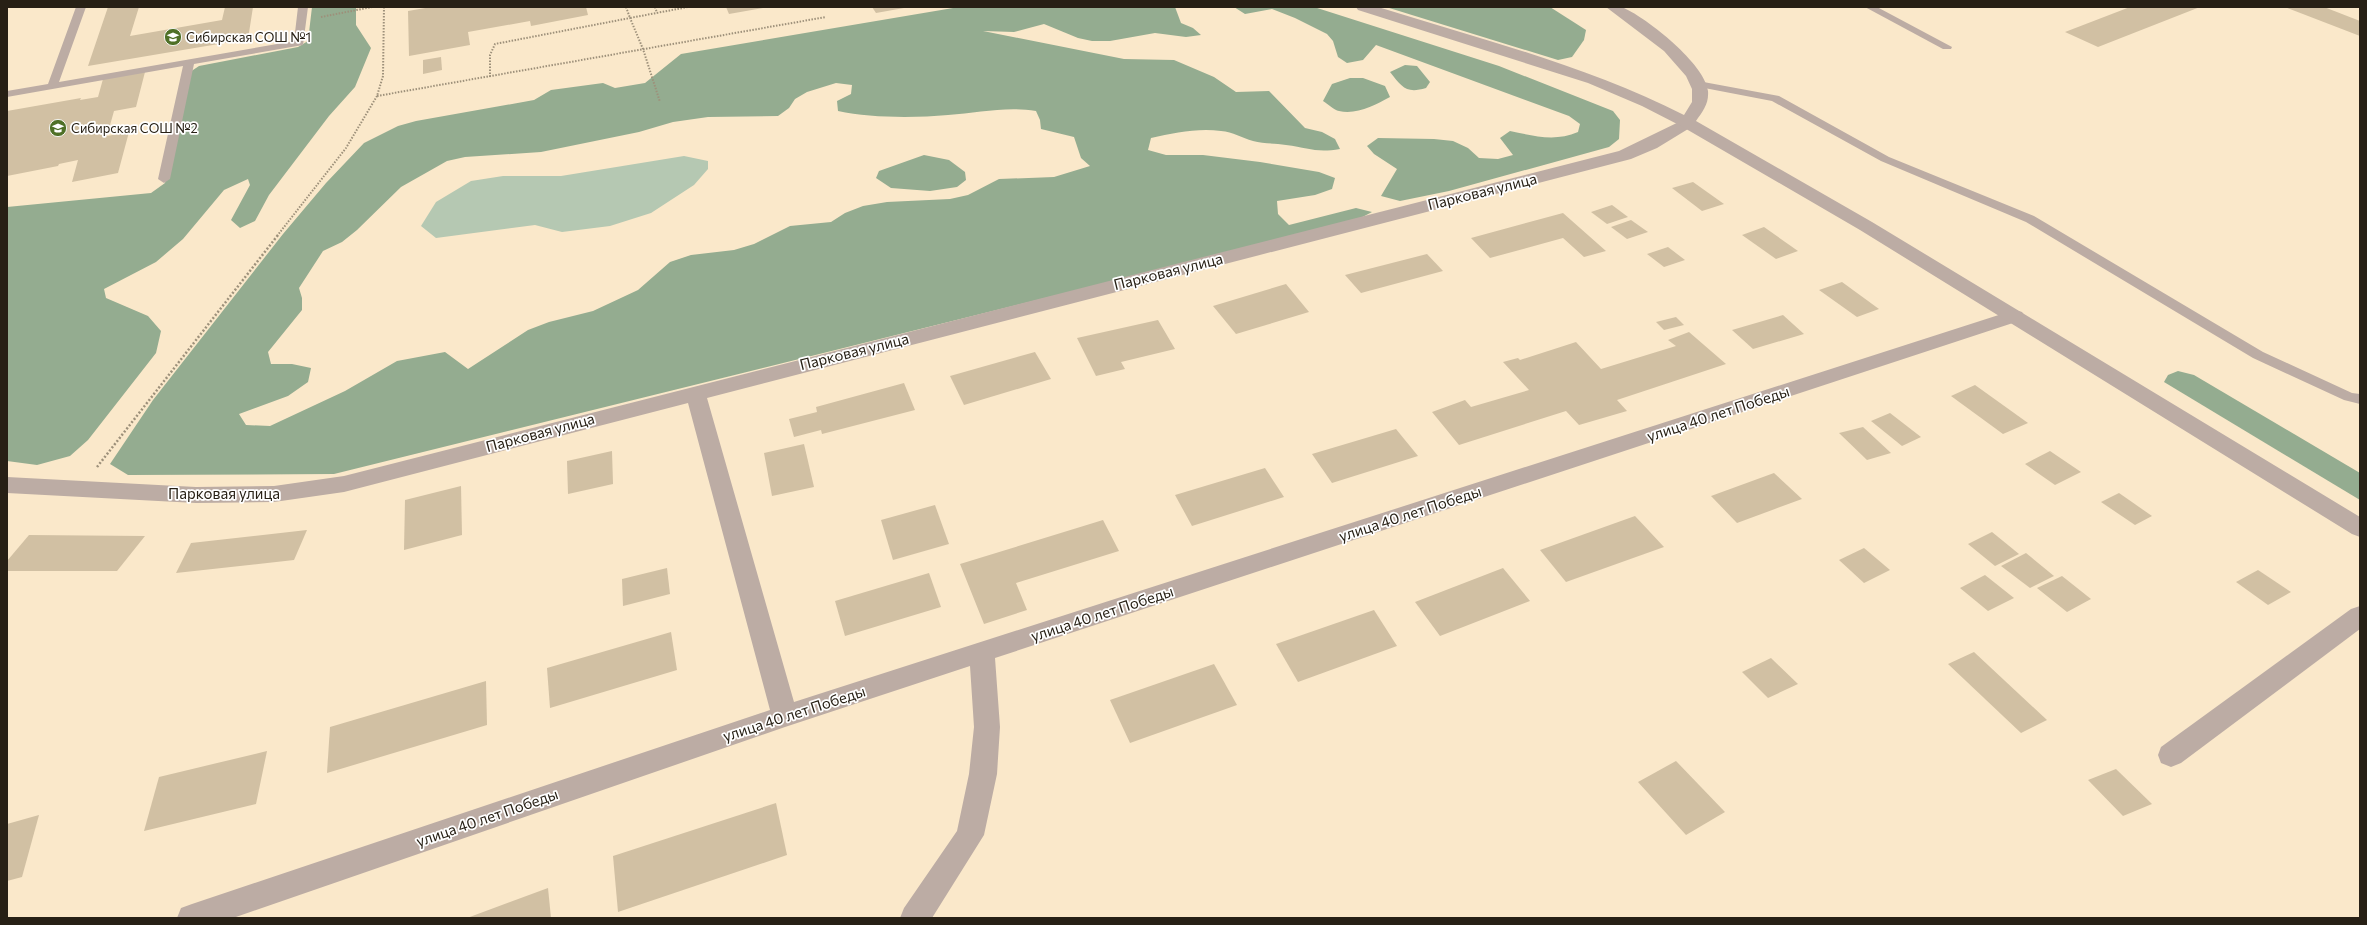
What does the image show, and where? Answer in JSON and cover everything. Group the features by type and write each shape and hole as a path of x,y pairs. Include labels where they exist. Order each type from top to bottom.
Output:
{"street":[{"path":"1363,7 1586,78 1648,103 1687,123 1769,169 2015,316 2360,528"},
{"path":"1613,7 1659,38 1685,64 1698,84 1700,102 1687,123"},
{"name":"Парковая улица","path":"7,485 196,495 274,494 344,484 695,392 1625,155 1651,144 1687,123"},
{"name":"улица 40 лет Победы","path":"192,918 785,716 2015,316"},
{"path":"695,392 785,716"},
{"path":"2171,755 2360,616"},
{"path":"915,918 970,835 983,774 986,727 982,652"}],"lane":[{"path":"52,86 81,7"},
{"path":"7,94 299,43 302,7"},
{"path":"1870,7 1947,48"},
{"path":"164,179 189,62"},
{"path":"1698,84 1775,98 1885,159 2030,219 2258,355 2349,397 2360,399"}],"path":[{"path":"301,20 372,7"},
{"path":"78,488 117,444 346,148 378,96 383,76 384,7"},
{"path":"626,7 643,49 660,102"},
{"path":"656,7 657,13"},
{"path":"490,77 489,58 491,50 496,44 688,7"},
{"path":"378,96 826,17"}],"green space":[{"path":"312,7 356,7 356,25 371,48 355,87 329,116 269,195 255,221 240,228 231,220 250,185 248,179 224,190 183,239 156,262 104,289 106,298 148,316 161,331 156,353 88,440 70,456 37,465 7,461 7,207 151,193 165,183 190,72 199,66 298,47 308,41"},
{"path":"959,7 1175,7 1181,23 1193,28 1201,35 1186,37 1155,33 1110,41 1092,41 1078,38 1044,24 1014,32 983,31 1124,59 1174,60 1214,77 1236,92 1269,91 1305,128 1322,132 1335,139 1340,149 1318,150 1282,144 1261,143 1225,132 1203,130 1151,138 1148,150 1166,155 1203,155 1260,162 1319,172 1335,178 1332,189 1315,195 1277,201 1278,214 1289,225 1356,208 1372,212 1353,222 334,474 128,475 110,464 153,400 283,234 326,183 364,143 398,126 416,121 534,100 551,90 603,83 615,88 645,83 681,54","holes":["836,83 852,85 851,94 837,101 838,111 864,115 907,117 1014,109 1036,111 1040,120 1041,129 1074,137 1081,158 1090,166 1054,177 999,179 968,195 950,199 887,202 863,206 845,213 831,222 790,226 754,244 734,250 691,255 670,262 638,290 593,311 549,322 528,330 468,369 445,352 397,361 345,391 270,426 246,425 239,414 288,396 308,382 311,368 292,364 271,364 268,352 302,310 302,298 299,288 323,251 342,242 357,230 401,187 447,161 465,157 541,152 639,132 673,122 708,117 778,116 789,108 795,99 807,92"]},
{"path":"1234,7 1314,7 1499,66 1613,111 1620,120 1619,139 1609,147 1449,191 1400,201 1381,196 1397,169 1374,154 1367,146 1378,138 1434,139 1453,141 1468,148 1479,158 1498,159 1513,155 1500,138 1510,131 1544,137 1561,137 1578,132 1580,124 1569,116 1376,45 1363,60 1347,63 1338,57 1333,41 1327,34 1295,18 1272,9 1245,14"},
{"path":"1386,7 1550,7 1586,30 1584,40 1572,57 1558,60"},
{"path":"1405,65 1417,66 1430,82 1426,88 1409,90 1398,82 1390,72"},
{"path":"1350,78 1363,78 1385,86 1390,97 1366,108 1352,112 1337,110 1323,101 1332,84"},
{"path":"924,155 949,160 965,172 966,180 957,187 930,191 891,188 876,178 879,171"},
{"path":"684,156 708,161 708,169 694,185 651,213 610,226 562,232 535,225 436,238 421,226 436,202 471,181 503,176 561,176"},
{"path":"2178,371 2194,375 2360,473 2360,500 2164,382 2168,375"}],"building":[{"name":"Сибирская СОШ №1","path":"108,7 139,7 130,36 222,20 225,7 253,7 248,39 88,66"},
{"path":"431,7 586,7 588,15 531,26 530,21 468,32 470,45 409,56 408,11"},
{"path":"726,7 763,7 763,8 729,14"},
{"path":"872,7 904,7 904,8 876,13"},
{"path":"2130,7 2200,7 2098,47 2065,32"},
{"path":"2285,7 2324,7 2360,21 2360,36"},
{"path":"441,57 442,70 423,74 423,60"},
{"name":"Сибирская СОШ №2","path":"145,72 136,107 114,111 107,136 129,132 118,173 72,182 78,160 59,164 58,166 7,176 7,111 81,98 80,100 98,97 103,79"},
{"path":"1693,182 1724,204 1702,211 1672,188"},
{"path":"1612,205 1628,217 1607,224 1591,212"},
{"path":"1563,213 1606,251 1584,257 1563,238 1490,258 1471,238"},
{"path":"1631,220 1648,232 1627,239 1611,227"},
{"path":"1764,227 1798,251 1776,259 1742,235"},
{"path":"1668,247 1685,260 1664,267 1647,254"},
{"path":"1427,254 1443,271 1361,293 1345,275"},
{"path":"1842,282 1879,309 1857,317 1819,290"},
{"path":"1286,284 1309,312 1236,334 1213,306"},
{"path":"1783,315 1804,334 1753,349 1732,330"},
{"path":"1676,317 1684,325 1664,330 1656,322"},
{"path":"1158,320 1175,349 1121,362 1125,369 1096,376 1077,338"},
{"path":"1689,332 1726,364 1617,400 1627,411 1579,425 1566,411 1459,445 1432,412 1465,400 1471,407 1529,390 1503,362 1518,358 1520,360 1576,342 1601,369 1676,346 1668,340"},
{"path":"1035,352 1051,379 964,405 950,376"},
{"path":"904,383 915,410 822,434 821,430 794,437 789,419 817,412 816,407"},
{"path":"1975,385 2028,423 2003,434 1951,396"},
{"path":"1890,413 1921,437 1902,446 1871,421"},
{"path":"1863,427 1891,453 1867,460 1839,433"},
{"path":"1396,429 1418,456 1332,483 1312,454"},
{"path":"804,444 814,487 772,496 764,453"},
{"path":"612,451 613,484 568,494 567,461"},
{"path":"2050,451 2081,472 2055,485 2025,464"},
{"path":"1265,468 1284,497 1192,526 1175,495"},
{"path":"1774,473 1802,499 1737,523 1711,496"},
{"path":"461,486 462,535 404,550 405,500"},
{"path":"2119,493 2152,516 2135,525 2101,502"},
{"path":"935,505 949,544 893,560 881,520"},
{"path":"1635,516 1664,547 1566,582 1540,550"},
{"path":"1103,520 1119,551 1016,583 1027,610 984,624 960,564"},
{"path":"307,530 294,560 176,573 191,543"},
{"path":"1992,532 2019,554 1995,566 1968,544"},
{"path":"29,535 145,536 117,571 7,571 7,561"},
{"path":"1864,548 1890,570 1864,583 1839,560"},
{"path":"2026,553 2054,576 2030,588 2001,566"},
{"path":"667,568 670,594 623,606 622,579"},
{"path":"1503,568 1530,601 1440,636 1415,602"},
{"path":"2258,570 2291,592 2268,605 2236,582"},
{"path":"929,573 941,607 845,636 835,601"},
{"path":"1985,575 2014,598 1988,611 1960,588"},
{"path":"2062,576 2091,599 2067,612 2037,588"},
{"path":"1374,610 1397,646 1298,682 1276,644"},
{"path":"671,632 677,670 550,708 547,668"},
{"path":"1974,652 2047,720 2021,733 1948,664"},
{"path":"1771,658 1798,684 1768,698 1742,672"},
{"path":"1214,664 1237,705 1130,743 1110,700"},
{"path":"486,681 487,725 327,773 330,727"},
{"path":"267,751 256,804 144,831 159,777"},
{"path":"1676,761 1725,812 1686,835 1638,782"},
{"path":"2116,769 2152,804 2123,816 2088,780"},
{"path":"776,803 787,855 618,912 613,856"},
{"path":"39,815 22,877 7,881 7,824"},
{"path":"548,888 551,918 467,918"}],"place":[{"name":"Сибирская СОШ №1","path":"173,37"},
{"name":"Сибирская СОШ №2","path":"58,128"}]}
